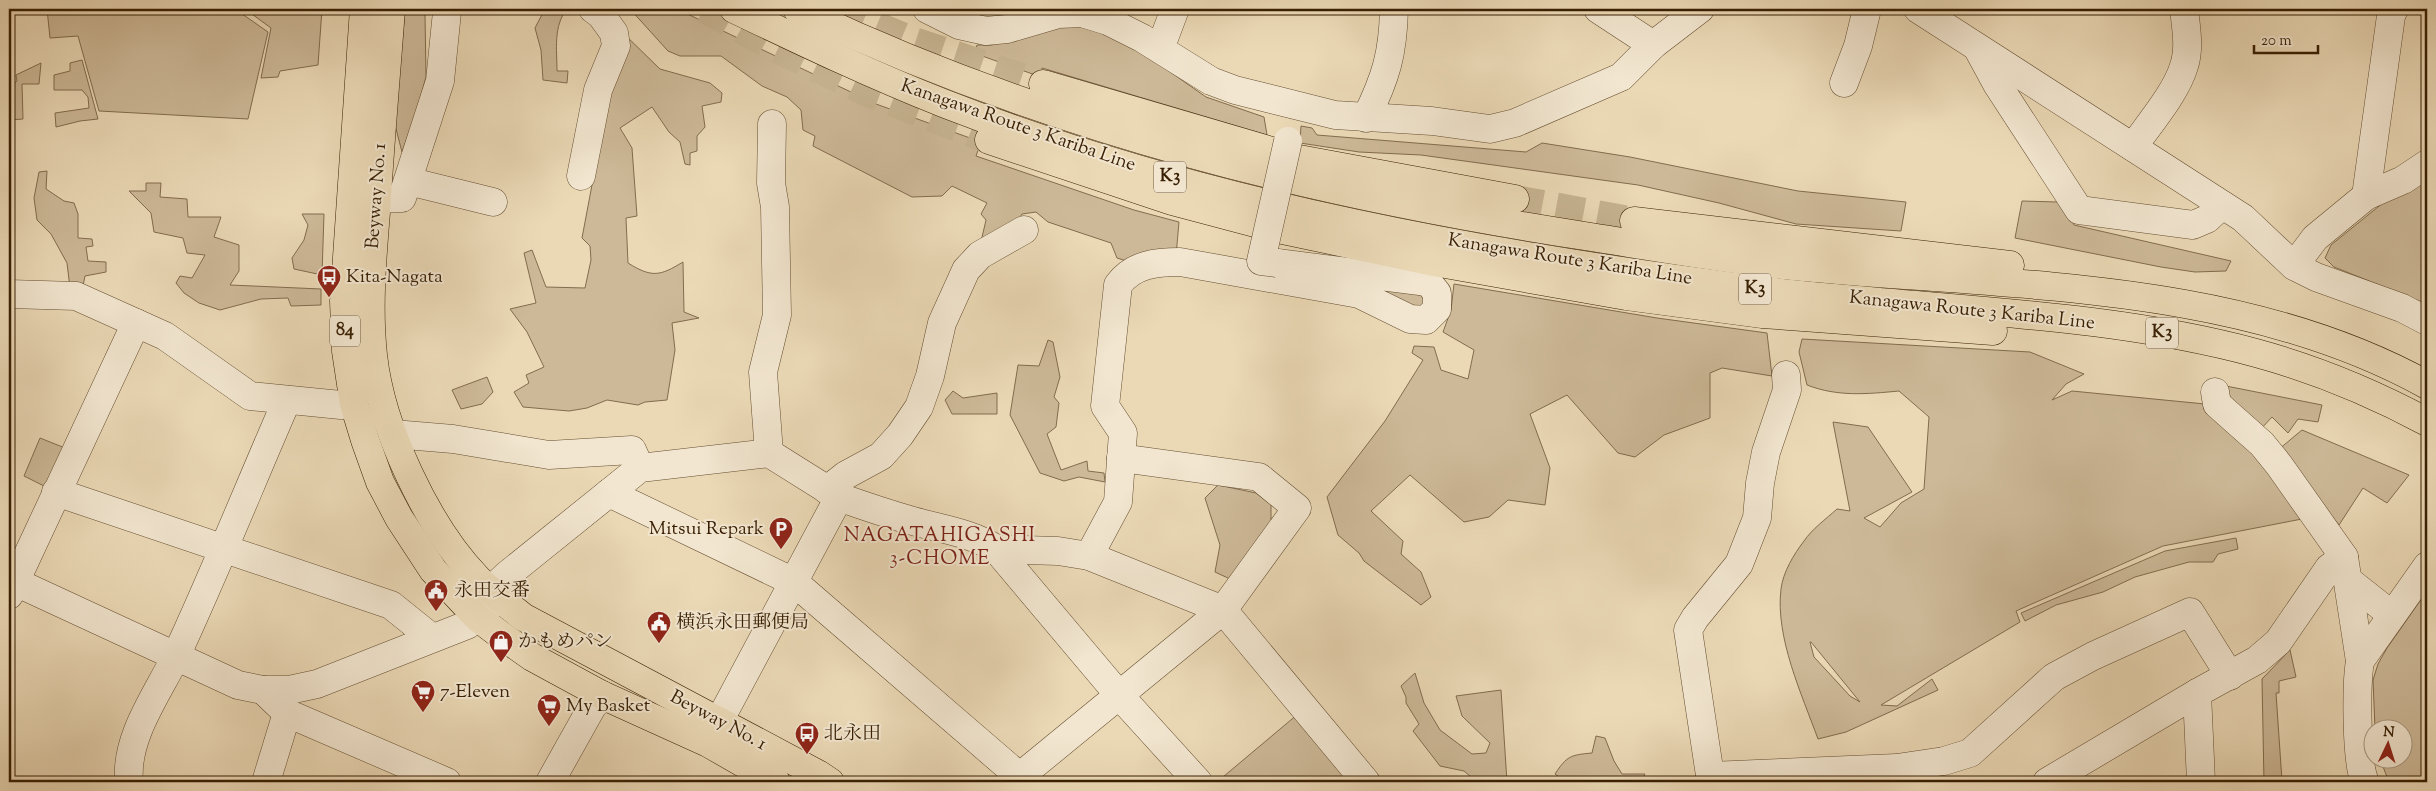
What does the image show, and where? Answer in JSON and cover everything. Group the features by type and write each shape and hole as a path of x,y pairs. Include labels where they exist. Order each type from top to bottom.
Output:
{"main road":[{"name":"Beyway No. 1","path":"364,9 344,301 346,351 354,404 380,482 399,518 434,570 477,617 532,656 602,695 713,732 818,774 830,782"},
{"name":"Beyway No. 1","path":"391,9 370,289 371,328 373,357 380,390 393,434 408,472 438,528 472,572 494,595 523,617 713,732 776,782"},
{"name":"Kanagawa Route 3 Kariba Line","path":"734,9 843,61 944,103 1129,165 1238,197 1488,249 1627,283 1778,293 1881,313 2111,325 2221,345 2259,354 2337,380 2427,422"},
{"name":"Kanagawa Route 3 Kariba Line","path":"797,9 854,36 958,80 1066,117 1176,151 1384,202 1492,222 1632,222 1781,265 1887,262 2006,282 2166,302 2268,323 2364,355 2427,385"},
{"path":"1044,84 1299,159 1372,172 1517,191"},
{"path":"989,140 1172,201 1278,229 1434,262 1627,283"},
{"path":"1632,222 1785,239 1887,262"}],"street":[{"path":"581,176 598,90 616,46 614,33 601,15 593,9"},
{"path":"927,9 959,25 986,32 1007,29 1068,11 1082,13 1108,21 1160,49 1211,81 1235,90 1335,115 1432,121 1490,129 1515,123 1621,77 1653,45 1700,9"},
{"path":"1160,49 1175,9"},
{"path":"1366,118 1388,67 1393,43 1394,9"},
{"path":"1598,9 1653,45"},
{"path":"1844,83 1858,46 1867,9"},
{"path":"1918,9 2243,218 2294,266 2316,278 2402,308 2427,321"},
{"path":"2133,147 2176,84 2184,66 2187,37 2184,9"},
{"path":"2366,196 2390,16 2394,9"},
{"path":"376,198 402,198 440,81 447,12"},
{"path":"1978,47 1997,84 2079,210 2193,225 2207,219 2222,204"},
{"path":"1089,556 1118,502 1123,432 1105,406 1118,285 1126,274 1160,262 1180,262 1320,285 1359,294 1410,319 1426,320 1437,309 1437,293 1428,282 1261,261 1296,105"},
{"path":"769,453 763,372 777,308 775,208 771,183 772,124"},
{"path":"2294,266 2316,238 2366,196 2403,180 2427,164"},
{"path":"408,181 493,202"},
{"path":"713,732 794,582 834,493 846,475 882,456 900,435 919,407 930,376 942,323 966,270 980,255 1024,230"},
{"path":"9,294 76,296 165,336 250,396 341,405 354,404"},
{"path":"136,323 11,585 176,655 238,685 263,690 289,690 317,684 467,625 477,617 507,575 640,468 769,453 834,493 913,521 986,542 996,549 1119,695 1198,782"},
{"path":"1786,375 1787,390 1766,452 1760,483 1757,518 1739,564 1695,618 1688,630 1710,779 1897,768 1944,761 1970,753 2054,677 2093,656 2190,612 2230,676"},
{"path":"2215,392 2217,404 2262,444 2279,465 2347,569 2392,615"},
{"path":"129,782 128,768 134,740 176,655 287,400"},
{"path":"393,434 453,439 550,455 632,450 640,468"},
{"path":"609,493 794,582 1020,780 1119,695 1223,610 1296,508 1259,477 1121,458"},
{"path":"56,492 391,605 432,638"},
{"path":"996,549 1058,551 1089,556 1223,610 1366,782"},
{"path":"2360,661 2427,566"},
{"path":"2047,782 2197,693 2257,660 2278,642 2328,568 2347,569"},
{"path":"2347,569 2360,661 2357,677 2360,760 2365,782"},
{"path":"263,690 287,713 410,775 447,782"},
{"path":"2197,693 2201,782"},
{"path":"556,780 592,707 602,695"},
{"path":"266,782 287,713"}],"shaded area":[{"path":"47,9 235,9 268,32 248,119 99,111 78,36 50,38"},
{"path":"245,9 322,9 318,65 280,71 278,77 261,78 271,28"},
{"path":"405,9 441,9 441,12 425,14 426,77 402,152 395,125"},
{"path":"545,9 567,9 560,23 556,47 557,71 568,71 567,83 543,80 541,50 535,28"},
{"path":"630,9 677,9 876,104 981,142 976,156 1134,210 1179,222 1176,256 1133,263 1117,258 1111,243 1048,222 1036,212 1022,214 1015,225 980,246 986,220 981,214 987,203 952,186 942,196 912,197 813,146 815,136 803,130 801,110 787,97 762,86 721,56 680,56 668,51"},
{"path":"1093,25 1146,55 1206,97 1264,117 1267,135 1042,68 1038,76 974,53 977,45 992,45 1047,27"},
{"path":"621,31 660,69 710,83 722,93 721,102 702,106 705,127 697,136 697,151 690,153 690,165 685,164 680,142 669,132 652,107 620,128 632,148 637,216 626,218 628,263 643,271 656,273 668,270 683,262 684,312 699,318 672,323 675,350 667,400 645,402 638,405 607,400 587,408 569,411 523,407 514,392 529,383 526,375 544,367 527,332 510,309 536,303 524,253 532,250 546,287 585,288 591,260 590,246 582,238"},
{"path":"82,60 98,119 56,127 55,113 89,108 88,97 82,90 54,90 54,75 70,71 70,63"},
{"path":"41,63 39,84 22,84 23,119 9,120 9,87 17,81 16,75"},
{"path":"1301,126 1312,128 1317,135 1526,152 1542,143 1630,157 1798,191 1906,202 1901,231 1796,224 1719,203 1638,185 1421,155 1359,152 1300,143"},
{"path":"47,171 46,189 64,201 74,203 78,214 78,238 92,239 93,246 86,247 88,261 106,262 106,272 85,276 82,291 70,288 67,263 51,234 37,220 34,198 39,172"},
{"path":"2427,174 2427,304 2334,267 2325,258 2331,245 2389,198"},
{"path":"146,183 161,183 160,197 187,199 188,217 221,217 214,237 239,245 239,271 230,285 321,289 321,305 291,306 288,298 261,299 220,310 199,303 184,293 176,283 180,276 192,278 205,255 187,253 183,238 154,232 151,213 129,191 146,191"},
{"path":"2022,201 2058,202 2065,206 2074,225 2231,261 2226,271 2195,272 2015,238"},
{"path":"302,214 324,214 322,275 294,269 292,258 304,240 308,225"},
{"path":"1454,284 1657,318 1767,333 1772,376 1722,368 1710,373 1710,418 1664,435 1635,457 1618,453 1567,395 1530,414 1550,468 1545,505 1508,500 1489,517 1464,522 1410,475 1371,511 1403,541 1401,554 1421,572 1431,597 1421,605 1364,561 1359,553 1338,535 1327,497 1385,421 1423,360 1412,353 1414,346 1434,347 1441,370 1468,379 1474,350 1443,332 1451,310"},
{"path":"1358,288 1409,289 1427,297 1425,309 1414,311"},
{"path":"1802,339 2030,352 2084,374 2066,384 2052,400 2072,391 2205,404 2262,458 2307,518 2163,546 2016,611 2020,622 1881,705 1897,706 1932,679 1938,690 1846,732 1818,739 1791,666 1782,626 1780,607 1784,576 1800,546 1819,524 1837,509 1850,511 1833,422 1868,427 1912,492 1864,518 1880,527 1901,503 1924,489 1929,417 1899,391 1864,394 1841,393 1807,385 1799,352","holes":["1811,642 1860,702 1850,696 1814,657"]},
{"path":"1048,340 1053,342 1060,377 1054,397 1059,403 1056,427 1047,434 1061,470 1087,461 1088,471 1104,473 1105,482 1079,477 1064,481 1040,473 1010,415 1018,365 1039,366"},
{"path":"487,377 493,392 482,404 461,409 452,390"},
{"path":"2226,386 2322,405 2318,422 2298,419 2288,433 2272,417 2260,430 2222,397"},
{"path":"953,391 963,398 997,393 997,414 952,414 945,400"},
{"path":"2302,430 2409,475 2387,503 2363,488 2339,525 2278,450"},
{"path":"40,438 65,448 48,488 24,476"},
{"path":"1218,485 1256,493 1271,505 1271,521 1230,579 1215,572 1220,545 1205,498"},
{"path":"2236,538 2238,549 2218,554 2213,562 2189,562 2135,577 2103,592 2056,605 2025,621 2021,613 2165,551"},
{"path":"2427,591 2427,782 2389,782 2384,768 2414,768 2414,718 2375,718 2373,680 2378,664"},
{"path":"2290,650 2296,677 2279,681 2279,693 2276,693 2282,781 2264,782 2262,679"},
{"path":"1415,673 1424,703 1440,730 1472,754 1486,753 1490,743 1462,716 1456,696 1501,690 1507,782 1477,782 1464,771 1440,766 1413,731 1419,724 1406,703 1406,697 1401,686"},
{"path":"1298,714 1355,782 1217,782"},
{"path":"1596,736 1605,738 1614,761 1622,774 1645,774 1641,782 1566,782 1555,774 1566,760 1574,756 1592,753"}],"tunnel":[{"path":"704,9 774,48 870,94 989,140"},
{"path":"838,9 914,41 1043,84"},
{"path":"1515,199 1634,221"}],"place":[{"name":"Kita-Nagata","path":"329,298"},
{"name":"Mitsui Repark","path":"781,550"},
{"name":"永田交番","path":"436,612"},
{"name":"横浜永田郵便局","path":"659,644"},
{"name":"かもめパン","path":"501,663"},
{"name":"7-Eleven","path":"423,713"},
{"name":"My Basket","path":"549,727"},
{"name":"北永田","path":"807,755"}],"district":[{"name":"NAGATAHIGASHI 3-CHOME","path":"940,548"}]}
